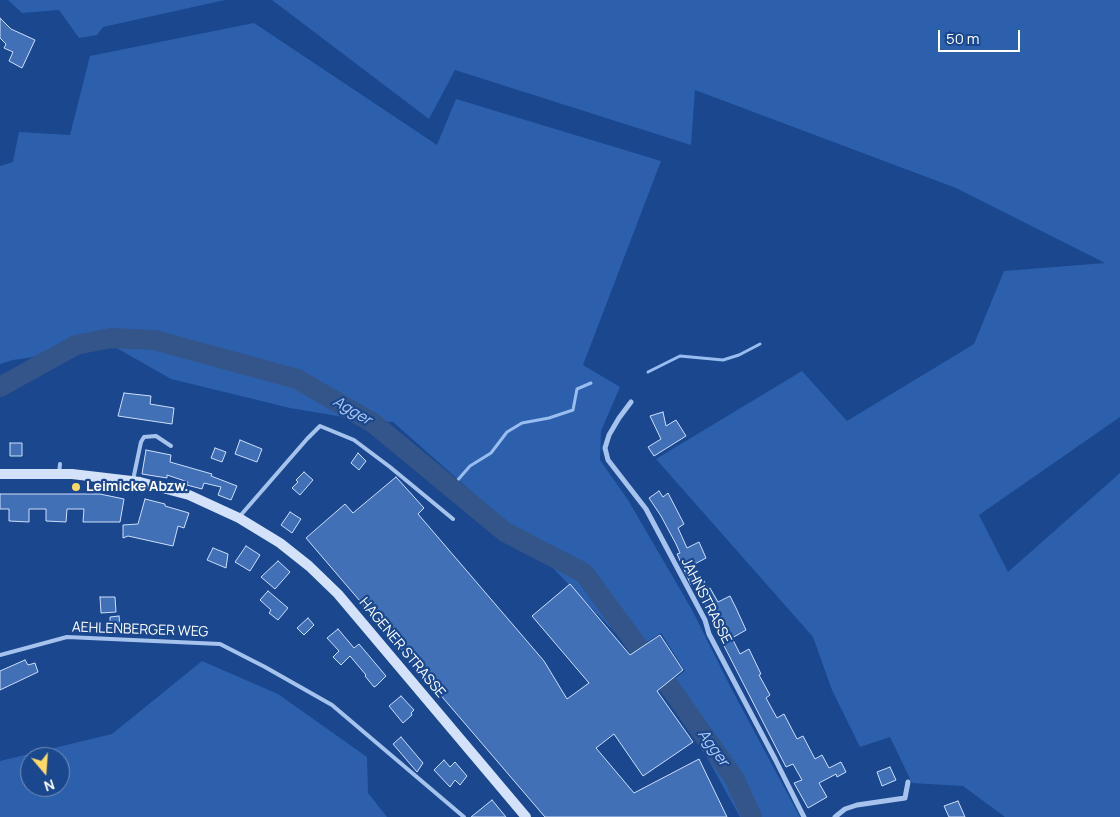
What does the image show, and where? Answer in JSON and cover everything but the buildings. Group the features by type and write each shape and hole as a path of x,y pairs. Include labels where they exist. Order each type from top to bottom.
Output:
{"main road":[{"name":"HAGENER STRASSE","path":"0,474 60,468 133,480 188,496 239,518 280,543 309,566 338,594 526,817"}],"street":[{"name":"JAHNSTRASSE","path":"632,402 619,418 609,435 605,448 608,460 646,509 705,620 709,634 804,817"},
{"path":"837,815 856,805 905,798 908,782"}],"lane":[{"path":"239,518 320,426 354,440 453,519"},
{"path":"133,480 141,442 144,437 156,436 171,446"},
{"name":"AEHLENBERGER WEG","path":"0,655 67,637 220,644 332,704 464,817"},
{"path":"837,815 844,817"}],"shaded area":[{"path":"8,0 225,0 103,27 97,35 79,38 59,10 22,13"},
{"path":"272,0 1120,0 1120,417 979,515 1008,572 1120,473 1120,817 1005,817 963,786 912,783 890,737 860,747 832,690 813,637 656,459 802,371 847,421 974,344 1004,271 1105,263 956,188 695,90 691,145 455,70 429,119"},
{"path":"254,23 437,145 456,99 661,161 583,365 620,387 601,431 600,460 628,500 691,608 800,817 740,817 703,750 662,688 685,671 661,633 633,651 523,537 393,422 367,421 290,408 171,379 113,346 13,360 0,364 0,166 13,162 19,132 70,135 90,56"},
{"path":"202,661 278,694 367,757 368,793 387,817 0,817 0,761 20,756 20,797 70,797 70,747 58,747 112,734"}],"waterway":[{"name":"Agger","path":"0,387 76,345 111,338 154,340 297,379 373,423 505,532 584,573 639,648"},
{"path":"648,372 680,356 723,360 739,355 760,344"},
{"path":"442,480 456,482 470,466 491,453 507,432 522,423 549,418 573,410 577,389 591,383"},
{"name":"Agger","path":"667,683 734,778 752,817"}],"place":[{"name":"Leimicke Abzw.","path":"76,487"}]}
